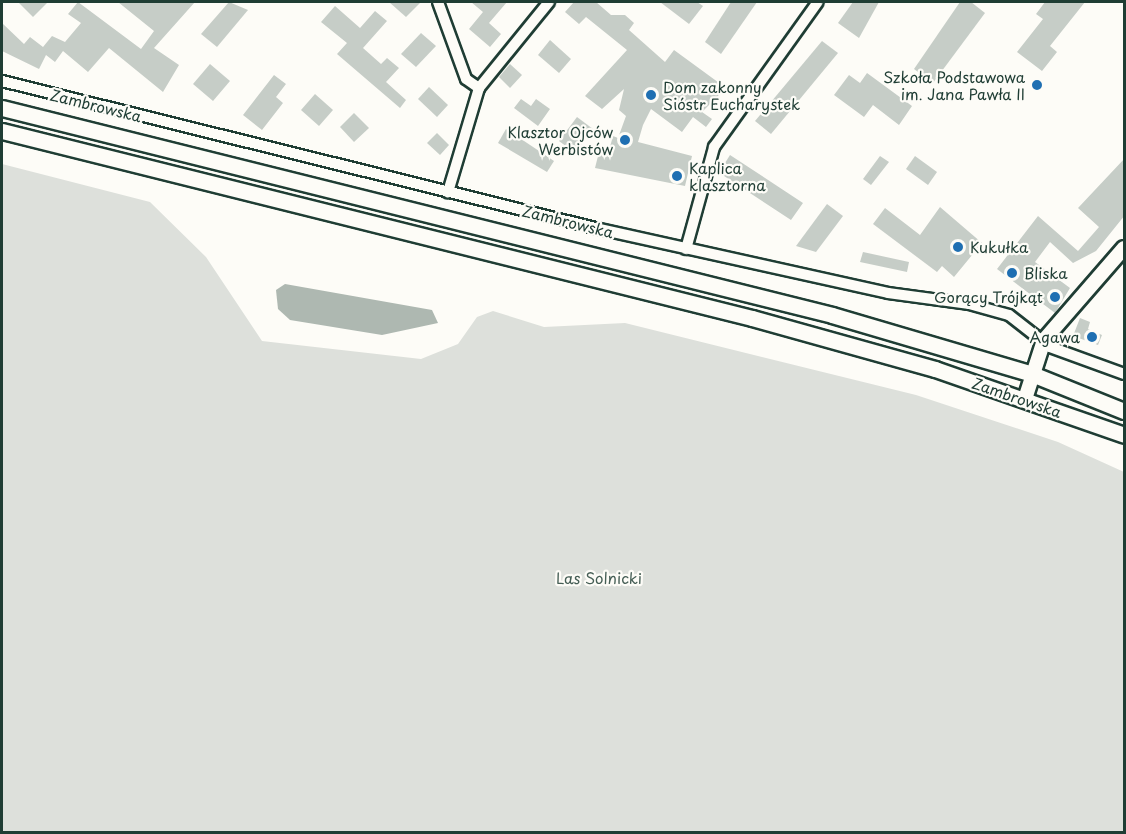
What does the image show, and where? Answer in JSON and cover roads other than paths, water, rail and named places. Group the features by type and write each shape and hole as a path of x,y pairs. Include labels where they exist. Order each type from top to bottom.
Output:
{"main road":[{"name":"Zambrowska","path":"2,108 831,315 1032,374 1125,411"},
{"name":"Zambrowska","path":"2,131 752,318 1025,399 1125,435"}],"street":[{"path":"438,2 466,80 479,88"},
{"path":"448,192 479,88 549,2"},
{"path":"686,249 714,147 818,2"},
{"name":"Zambrowska","path":"2,81 686,249 888,293 969,304 1009,315 1044,340 1125,374"},
{"path":"1025,399 1044,340 1125,248"}],"place":[{"name":"Szkoła Podstawowa im. Jana Pawła II","path":"1037,85"},
{"name":"Dom zakonny Sióstr Eucharystek","path":"651,95"},
{"name":"Klasztor Ojców Werbistów","path":"625,140"},
{"name":"Kaplica klasztorna","path":"677,176"},
{"name":"Kukułka","path":"958,247"},
{"name":"Bliska","path":"1012,273"},
{"name":"Gorący Trójkąt","path":"1055,297"},
{"name":"Agawa","path":"1092,337"}],"park label":[{"name":"Las Solnicki","path":"599,578"}]}
